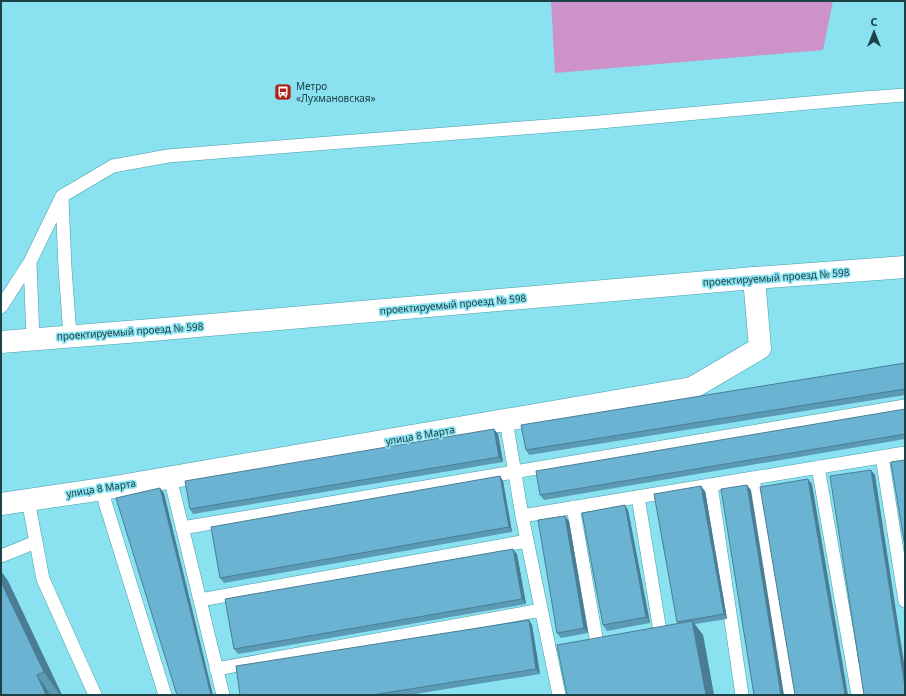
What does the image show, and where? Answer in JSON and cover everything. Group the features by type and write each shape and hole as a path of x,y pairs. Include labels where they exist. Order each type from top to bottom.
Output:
{"street":[{"name":"проектируемый проезд № 598","path":"1,342 754,278 905,267"},
{"name":"улица 8 Марта","path":"1,504 103,489 692,388 760,348 754,278"}],"lane":[{"path":"1,307 30,262 62,196 113,166 168,156 600,122 905,95"},
{"path":"62,196 70,336"},
{"path":"30,262 33,339"},
{"path":"182,528 905,406"},
{"path":"506,420 522,516 559,695"},
{"path":"522,516 905,453"},
{"path":"882,457 905,601"},
{"path":"818,467 858,695"},
{"path":"170,477 223,695"},
{"path":"753,478 789,695"},
{"path":"711,485 742,695"},
{"path":"103,489 105,502 165,695"},
{"path":"638,497 660,631"},
{"path":"28,500 43,579 95,695"},
{"path":"573,507 597,644"},
{"path":"200,600 527,541"},
{"path":"1,556 36,542"},
{"path":"216,669 541,610"}],"shaded area":[{"path":"551,1 833,1 823,50 555,73"}],"building":[{"path":"905,363 905,389 526,450 521,425"},
{"path":"905,409 905,434 540,495 536,471"},
{"path":"494,429 499,457 190,509 185,481"},
{"path":"905,460 905,547 891,462"},
{"path":"871,470 905,695 864,695 830,476"},
{"path":"500,476 509,527 220,578 211,527"},
{"path":"808,479 845,695 795,695 760,487"},
{"path":"747,485 781,695 754,695 721,489"},
{"path":"701,486 724,614 677,622 654,494"},
{"path":"160,488 211,695 177,695 116,498"},
{"path":"625,505 646,617 603,625 582,513"},
{"path":"565,516 584,628 557,633 538,520"},
{"path":"513,549 522,599 234,649 225,599"},
{"path":"1,582 44,672 37,675 46,695 1,695"},
{"path":"529,620 536,669 372,695 240,695 236,666"},
{"path":"692,621 706,695 567,695 557,645"}],"place":[{"name":"Метро «Лухмановская»","path":"283,92"}]}
